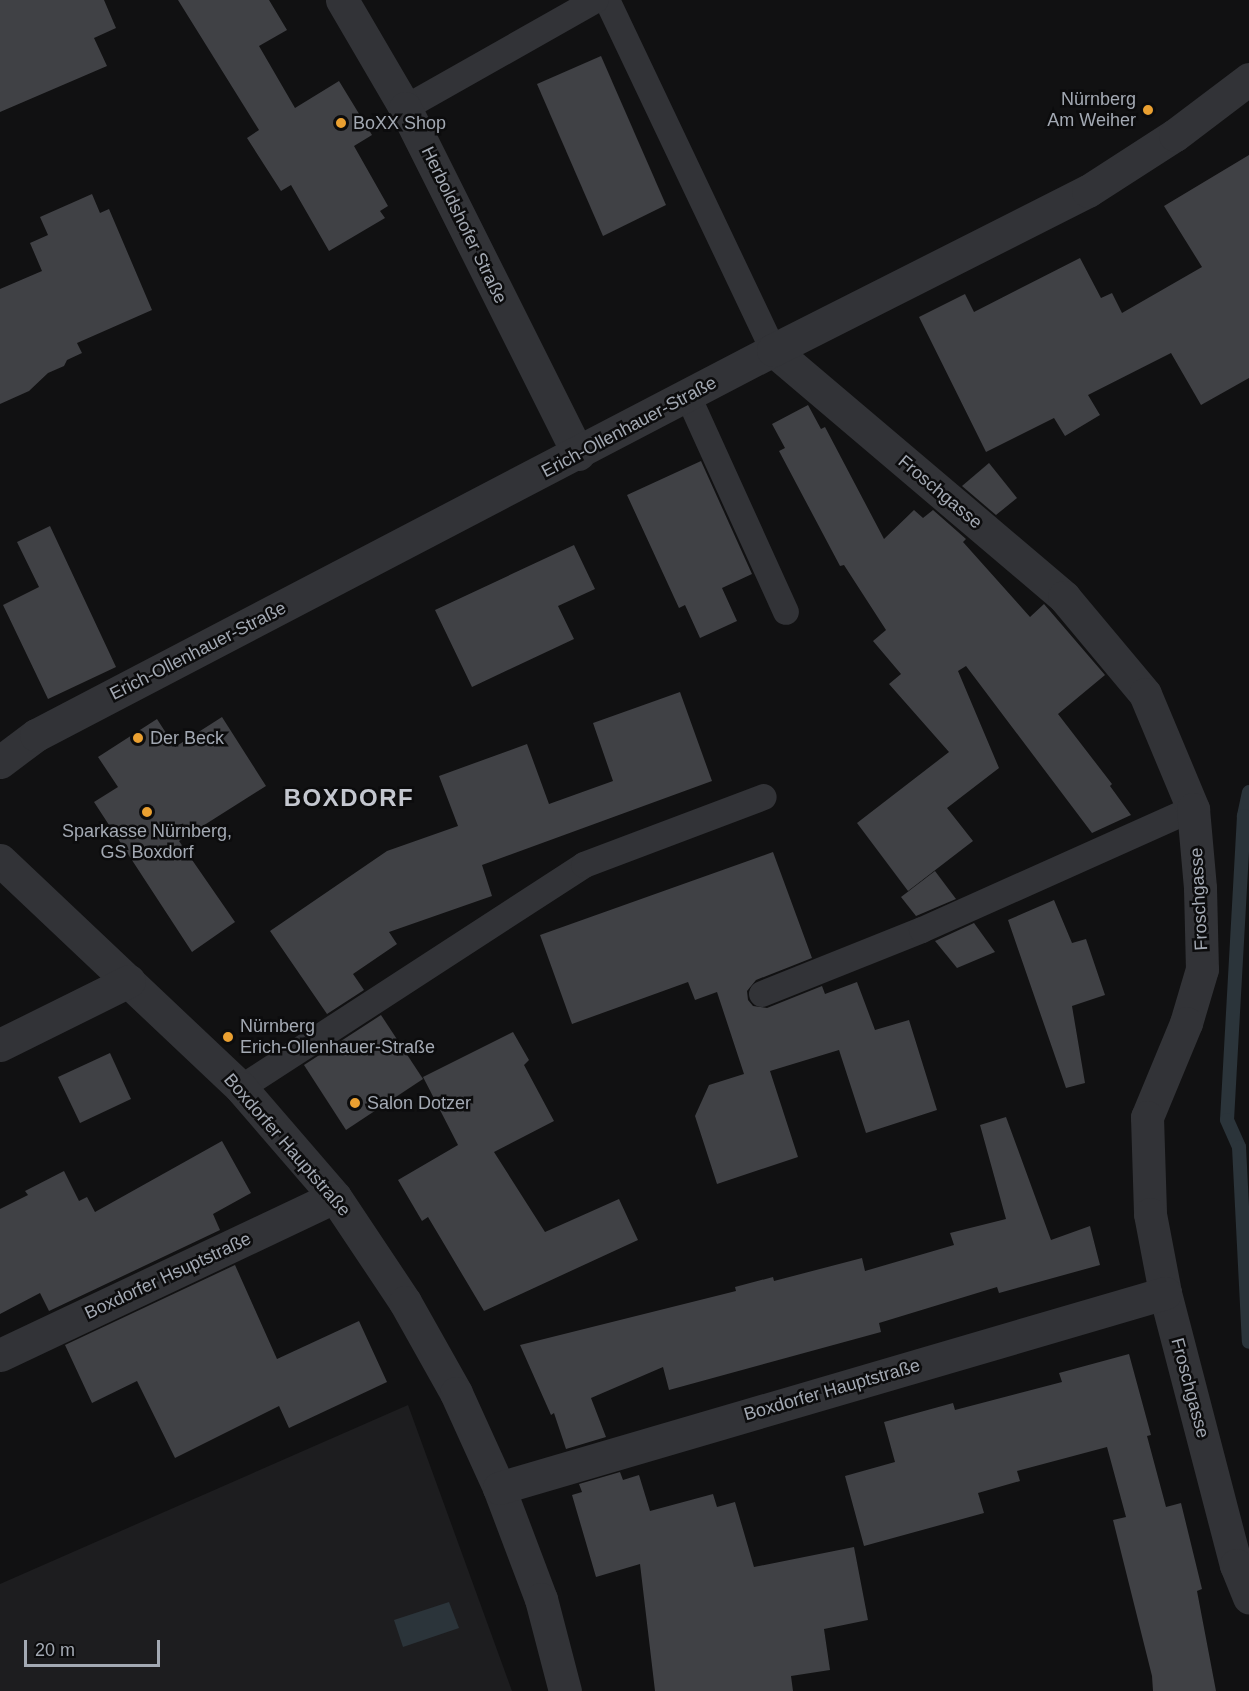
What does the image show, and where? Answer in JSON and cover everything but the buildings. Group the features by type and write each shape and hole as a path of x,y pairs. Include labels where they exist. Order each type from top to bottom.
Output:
{"street":[{"name":"Herboldshofer Straße","path":"342,0 405,108 578,454"},
{"name":"Erich-Ollenhauer-Straße","path":"0,762 36,735 578,454 773,350 1088,191 1175,135 1249,79"},
{"name":"Froschgasse","path":"773,350 1064,597 1145,694 1193,808 1200,888 1202,969 1186,1023 1147,1117 1150,1214 1165,1293 1236,1565 1249,1598"},
{"name":"Boxdorfer Hauptstraße","path":"0,860 241,1088 335,1197 405,1302 456,1393 499,1488 541,1599 565,1691"},
{"path":"0,1045 129,981"},
{"name":"Boxdorfer Hsuptstraße","path":"0,1355 335,1197"},
{"name":"Boxdorfer Hauptstraße","path":"499,1488 1165,1293"}],"lane":[{"path":"405,108 596,0"},
{"path":"607,0 773,350"},
{"path":"688,396 786,612"},
{"path":"241,1088 584,865 764,797"},
{"path":"762,994 922,930 1193,808"}],"shaded area":[{"path":"408,1405 512,1691 0,1691 0,1584"},
{"path":"449,1602 459,1628 403,1647 394,1620"}],"waterway":[{"path":"1249,792 1244,816 1227,1120 1239,1147 1249,1342"}],"place":[{"name":"Nürnberg Am Weiher","path":"1148,110"},
{"name":"BoXX Shop","path":"341,123"},
{"name":"Der Beck","path":"138,738"},
{"name":"Sparkasse Nürnberg, GS Boxdorf","path":"147,812"},
{"name":"Nürnberg Erich-Ollenhauer-Straße","path":"228,1037"},
{"name":"Salon Dotzer","path":"355,1103"}],"district":[{"name":"BOXDORF","path":"349,798"}]}
